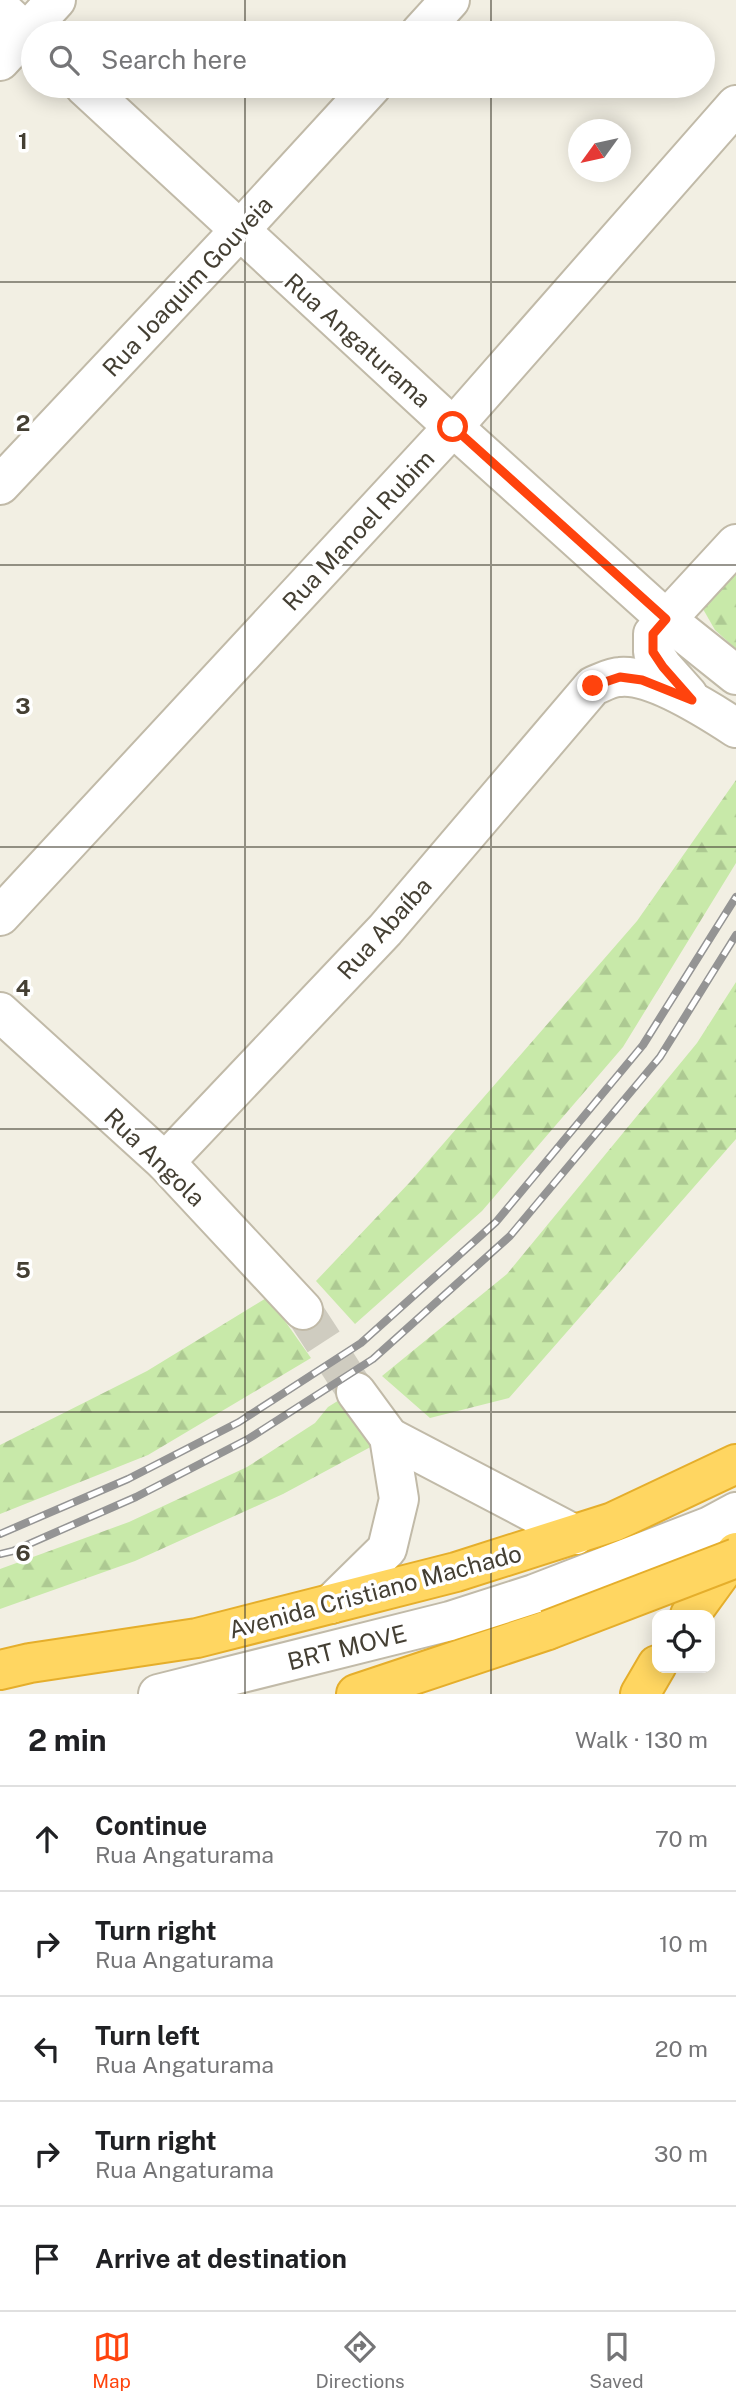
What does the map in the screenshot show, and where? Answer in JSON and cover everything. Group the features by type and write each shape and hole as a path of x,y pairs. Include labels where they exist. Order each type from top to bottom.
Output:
{"highway":[{"name":"Avenida Cristiano Machado","path":"0,1670 197,1638 456,1572 613,1522 736,1464"},
{"path":"694,1610 736,1552"},
{"path":"356,1694 548,1630 736,1558"},
{"path":"640,1694 652,1673"}],"street":[{"path":"28,21 56,0"},
{"path":"431,21 450,0"},
{"path":"0,61 20,27"},
{"name":"Rua Angaturama","path":"96,98 453,427 666,619 736,675"},
{"name":"Rua Joaquim Gouveia","path":"0,485 361,98"},
{"name":"Rua Manoel Rubim","path":"0,916 453,427 736,105"},
{"path":"736,544 653,634 653,652 692,700 736,728"},
{"name":"Rua Abaíba","path":"165,1163 385,930 593,686 620,677 631,678 692,700"},
{"name":"Rua Angola","path":"0,1012 165,1163 303,1310"},
{"path":"331,1604 387,1549 399,1499 388,1437 356,1392"},
{"path":"388,1437 576,1535"},
{"name":"BRT MOVE","path":"158,1694 438,1624 534,1594 710,1526 736,1512"}],"green space":[{"path":"736,573 736,649 715,630 703,609"},
{"path":"736,780 736,863 623,1047 482,1211 355,1324 316,1281 410,1182 637,921"},
{"path":"736,982 736,1139 509,1398 430,1418 382,1376 507,1274 697,1043"},
{"path":"268,1297 311,1358 148,1455 0,1514 0,1445 147,1371"},
{"path":"344,1397 378,1443 283,1494 135,1561 0,1609 0,1569 129,1522 247,1467 315,1423 328,1407"}],"tunnel":[{"path":"303,1310 356,1392"}],"railway":[{"path":"0,1534 128,1479 239,1422 361,1343 496,1222 643,1045 736,897"},
{"path":"0,1554 13,1551 136,1497 248,1439 373,1359 510,1236 660,1057 736,935"}],"route":[{"path":"453,427 666,619 653,634 653,652 692,700 642,680 620,677 593,686"}]}
